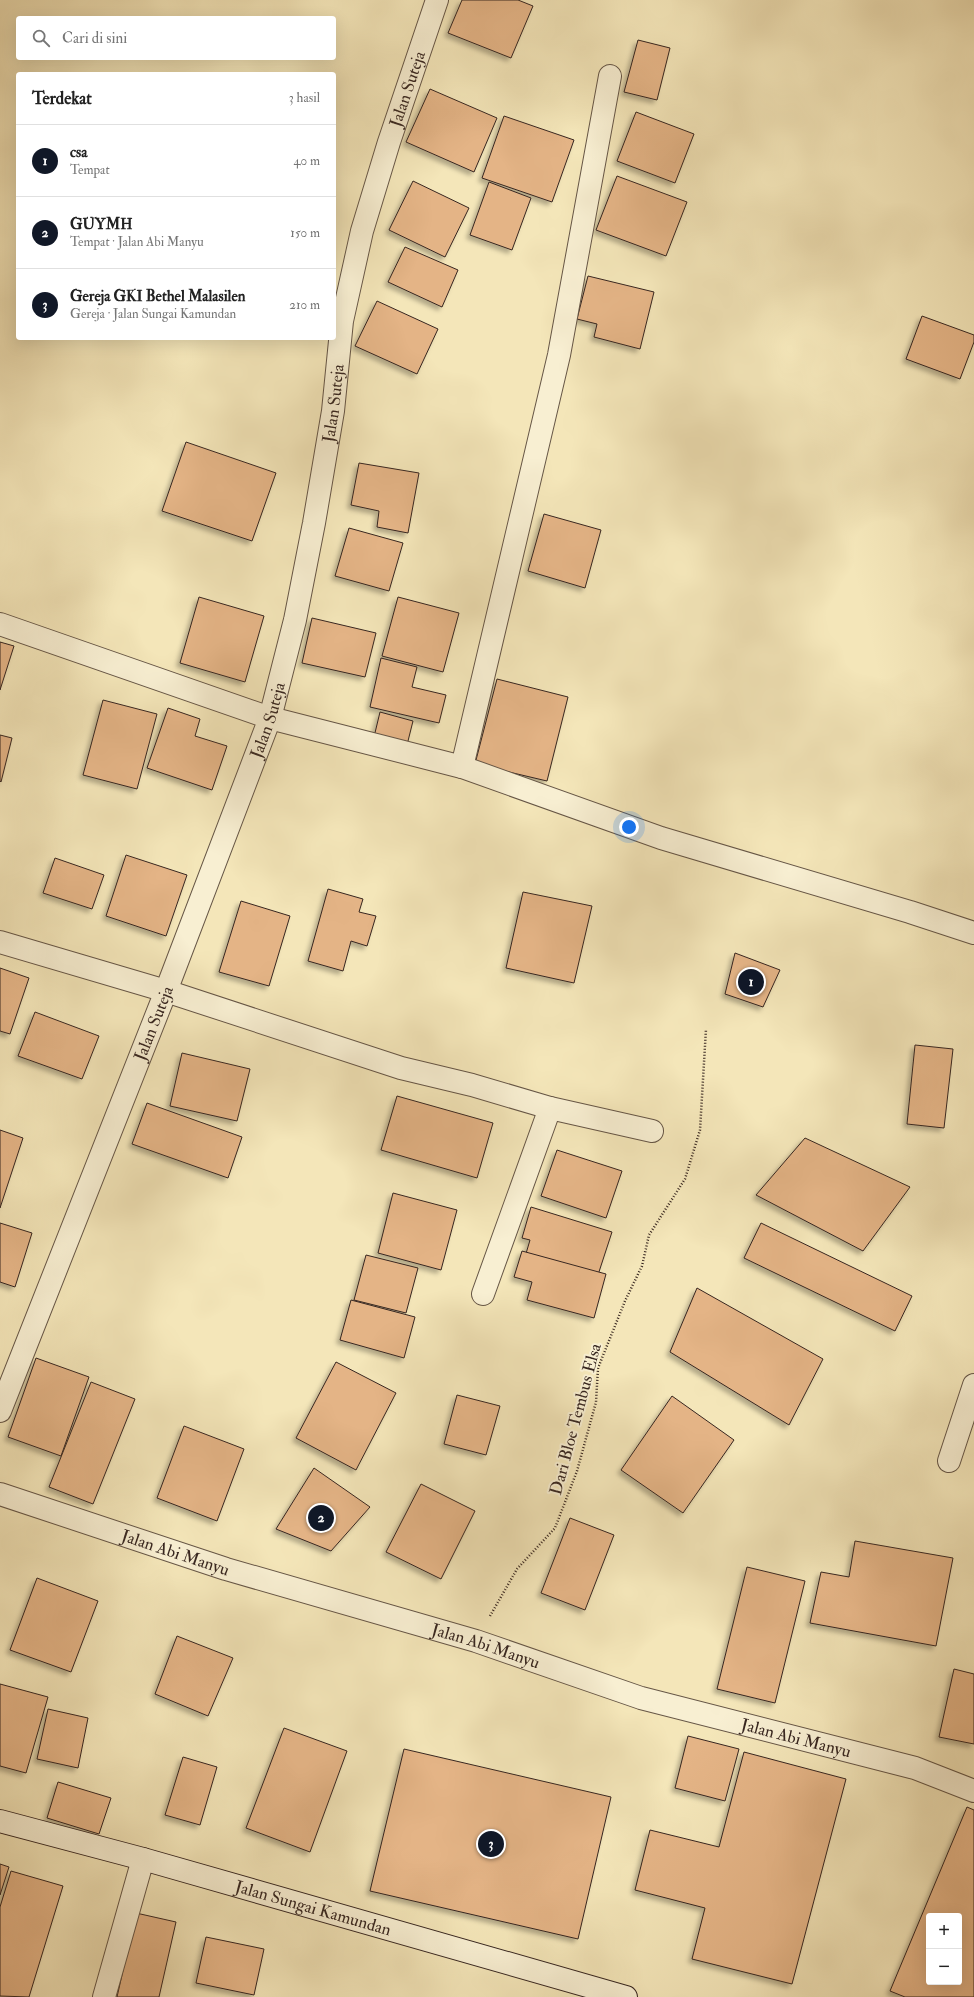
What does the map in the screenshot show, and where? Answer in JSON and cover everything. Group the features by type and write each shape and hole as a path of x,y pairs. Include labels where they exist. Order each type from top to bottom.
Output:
{"street":[{"name":"Jalan Suteja","path":"0,1411 166,991 270,718 295,620 314,523 333,411 342,321 362,231 389,142 437,0"},
{"path":"462,767 559,355 610,76"},
{"path":"0,624 270,718 462,767 661,838 902,909 974,933"},
{"path":"0,942 166,991 401,1068 550,1108 652,1131"},
{"path":"483,1294 550,1108"},
{"path":"949,1461 974,1384"},
{"name":"Jalan Abi Manyu","path":"0,1494 226,1569 476,1641 641,1698 915,1768 974,1791"},
{"name":"Jalan Sungai Kamundan","path":"0,1820 143,1859 626,1997"},
{"path":"104,1997 143,1859"}],"path":[{"name":"Dari Bloe Tembus Elsa","path":"476,1641 517,1569 555,1528 574,1478 596,1402 598,1368 625,1301 642,1266 649,1235 685,1179 700,1130 706,1029"}],"building":[{"path":"462,0 518,0 533,6 511,58 448,33"},
{"path":"638,40 670,48 657,100 624,92"},
{"path":"430,89 497,118 474,172 406,142"},
{"path":"636,112 694,134 675,183 617,161"},
{"path":"504,116 574,140 552,202 482,178"},
{"path":"617,176 687,202 666,256 596,230"},
{"path":"413,181 469,208 445,257 389,230"},
{"path":"489,182 531,198 512,250 470,235"},
{"path":"405,247 458,270 442,307 388,282"},
{"path":"588,276 654,292 640,349 594,337 597,324 577,319"},
{"path":"377,301 438,329 417,374 355,346"},
{"path":"922,316 974,335 974,342 960,379 906,359"},
{"path":"186,442 276,473 252,541 162,511"},
{"path":"359,463 419,473 408,533 377,527 379,511 351,505"},
{"path":"544,514 601,530 585,588 528,571"},
{"path":"349,528 403,543 389,591 335,576"},
{"path":"199,597 264,616 245,682 180,663"},
{"path":"398,597 459,613 443,672 382,656"},
{"path":"312,618 376,633 365,677 302,663"},
{"path":"0,642 14,646 0,690"},
{"path":"381,658 417,667 412,687 446,695 439,723 370,707"},
{"path":"497,679 568,697 547,781 475,764"},
{"path":"103,700 157,714 137,789 83,775"},
{"path":"168,708 200,719 195,736 227,746 212,790 147,768"},
{"path":"380,712 413,721 407,745 374,737"},
{"path":"0,735 12,738 1,782 0,781"},
{"path":"126,855 187,875 166,936 106,916"},
{"path":"55,858 104,875 92,909 43,893"},
{"path":"328,889 363,899 359,912 376,916 367,946 351,941 343,971 308,961"},
{"path":"523,892 592,906 574,983 506,968"},
{"path":"241,901 290,916 269,986 219,972"},
{"path":"735,953 780,970 763,1007 725,994"},
{"path":"0,968 29,978 10,1034 0,1031"},
{"path":"35,1012 99,1036 82,1079 18,1056"},
{"path":"915,1045 953,1049 944,1128 907,1124"},
{"path":"182,1053 250,1069 237,1121 170,1106"},
{"path":"397,1096 493,1123 477,1178 381,1150"},
{"path":"147,1103 242,1137 228,1178 132,1144"},
{"path":"0,1130 23,1138 0,1208"},
{"path":"805,1138 910,1187 863,1251 756,1195"},
{"path":"557,1150 622,1171 606,1218 541,1196"},
{"path":"393,1193 457,1210 441,1270 378,1253"},
{"path":"531,1207 612,1232 597,1278 525,1257 530,1240 522,1238"},
{"path":"0,1223 32,1233 15,1287 0,1282"},
{"path":"761,1223 912,1296 895,1331 744,1258"},
{"path":"522,1251 606,1274 594,1318 527,1300 532,1282 514,1277"},
{"path":"366,1255 418,1268 406,1313 354,1300"},
{"path":"697,1288 823,1359 789,1425 670,1352"},
{"path":"351,1300 415,1317 404,1358 340,1340"},
{"path":"36,1358 89,1377 61,1456 8,1437"},
{"path":"336,1362 396,1393 356,1470 296,1438"},
{"path":"91,1382 135,1399 93,1504 49,1487"},
{"path":"457,1395 500,1406 486,1455 444,1444"},
{"path":"672,1396 734,1440 683,1513 621,1470"},
{"path":"184,1426 244,1449 217,1521 157,1498"},
{"path":"314,1468 370,1507 331,1551 276,1529"},
{"path":"421,1484 475,1511 441,1579 386,1552"},
{"path":"570,1518 614,1535 585,1610 541,1593"},
{"path":"855,1541 953,1558 936,1646 810,1623 821,1572 849,1577"},
{"path":"747,1567 805,1581 775,1703 717,1689"},
{"path":"37,1578 98,1601 71,1672 10,1650"},
{"path":"177,1636 233,1658 208,1716 155,1694"},
{"path":"954,1669 974,1674 974,1744 939,1737"},
{"path":"0,1684 48,1697 26,1773 0,1766"},
{"path":"48,1709 88,1718 78,1768 37,1759"},
{"path":"284,1728 347,1751 310,1852 246,1828"},
{"path":"688,1736 739,1749 725,1801 675,1788"},
{"path":"404,1749 611,1797 578,1939 370,1891"},
{"path":"744,1752 846,1779 792,1984 692,1959 705,1908 635,1890 650,1830 719,1847"},
{"path":"183,1757 217,1767 200,1825 165,1815"},
{"path":"58,1782 111,1798 99,1834 47,1818"},
{"path":"967,1807 974,1810 974,1997 905,1997 890,1991"},
{"path":"0,1864 9,1867 0,1895"},
{"path":"11,1871 63,1886 29,1997 0,1996 0,1907"},
{"path":"136,1913 176,1922 159,1997 117,1997"},
{"path":"206,1937 264,1949 254,1995 196,1983"}],"place":[{"name":"csa","path":"751,982"},
{"name":"GUYMH","path":"321,1518"},
{"name":"Gereja GKI Bethel Malasilen","path":"491,1844"}]}
